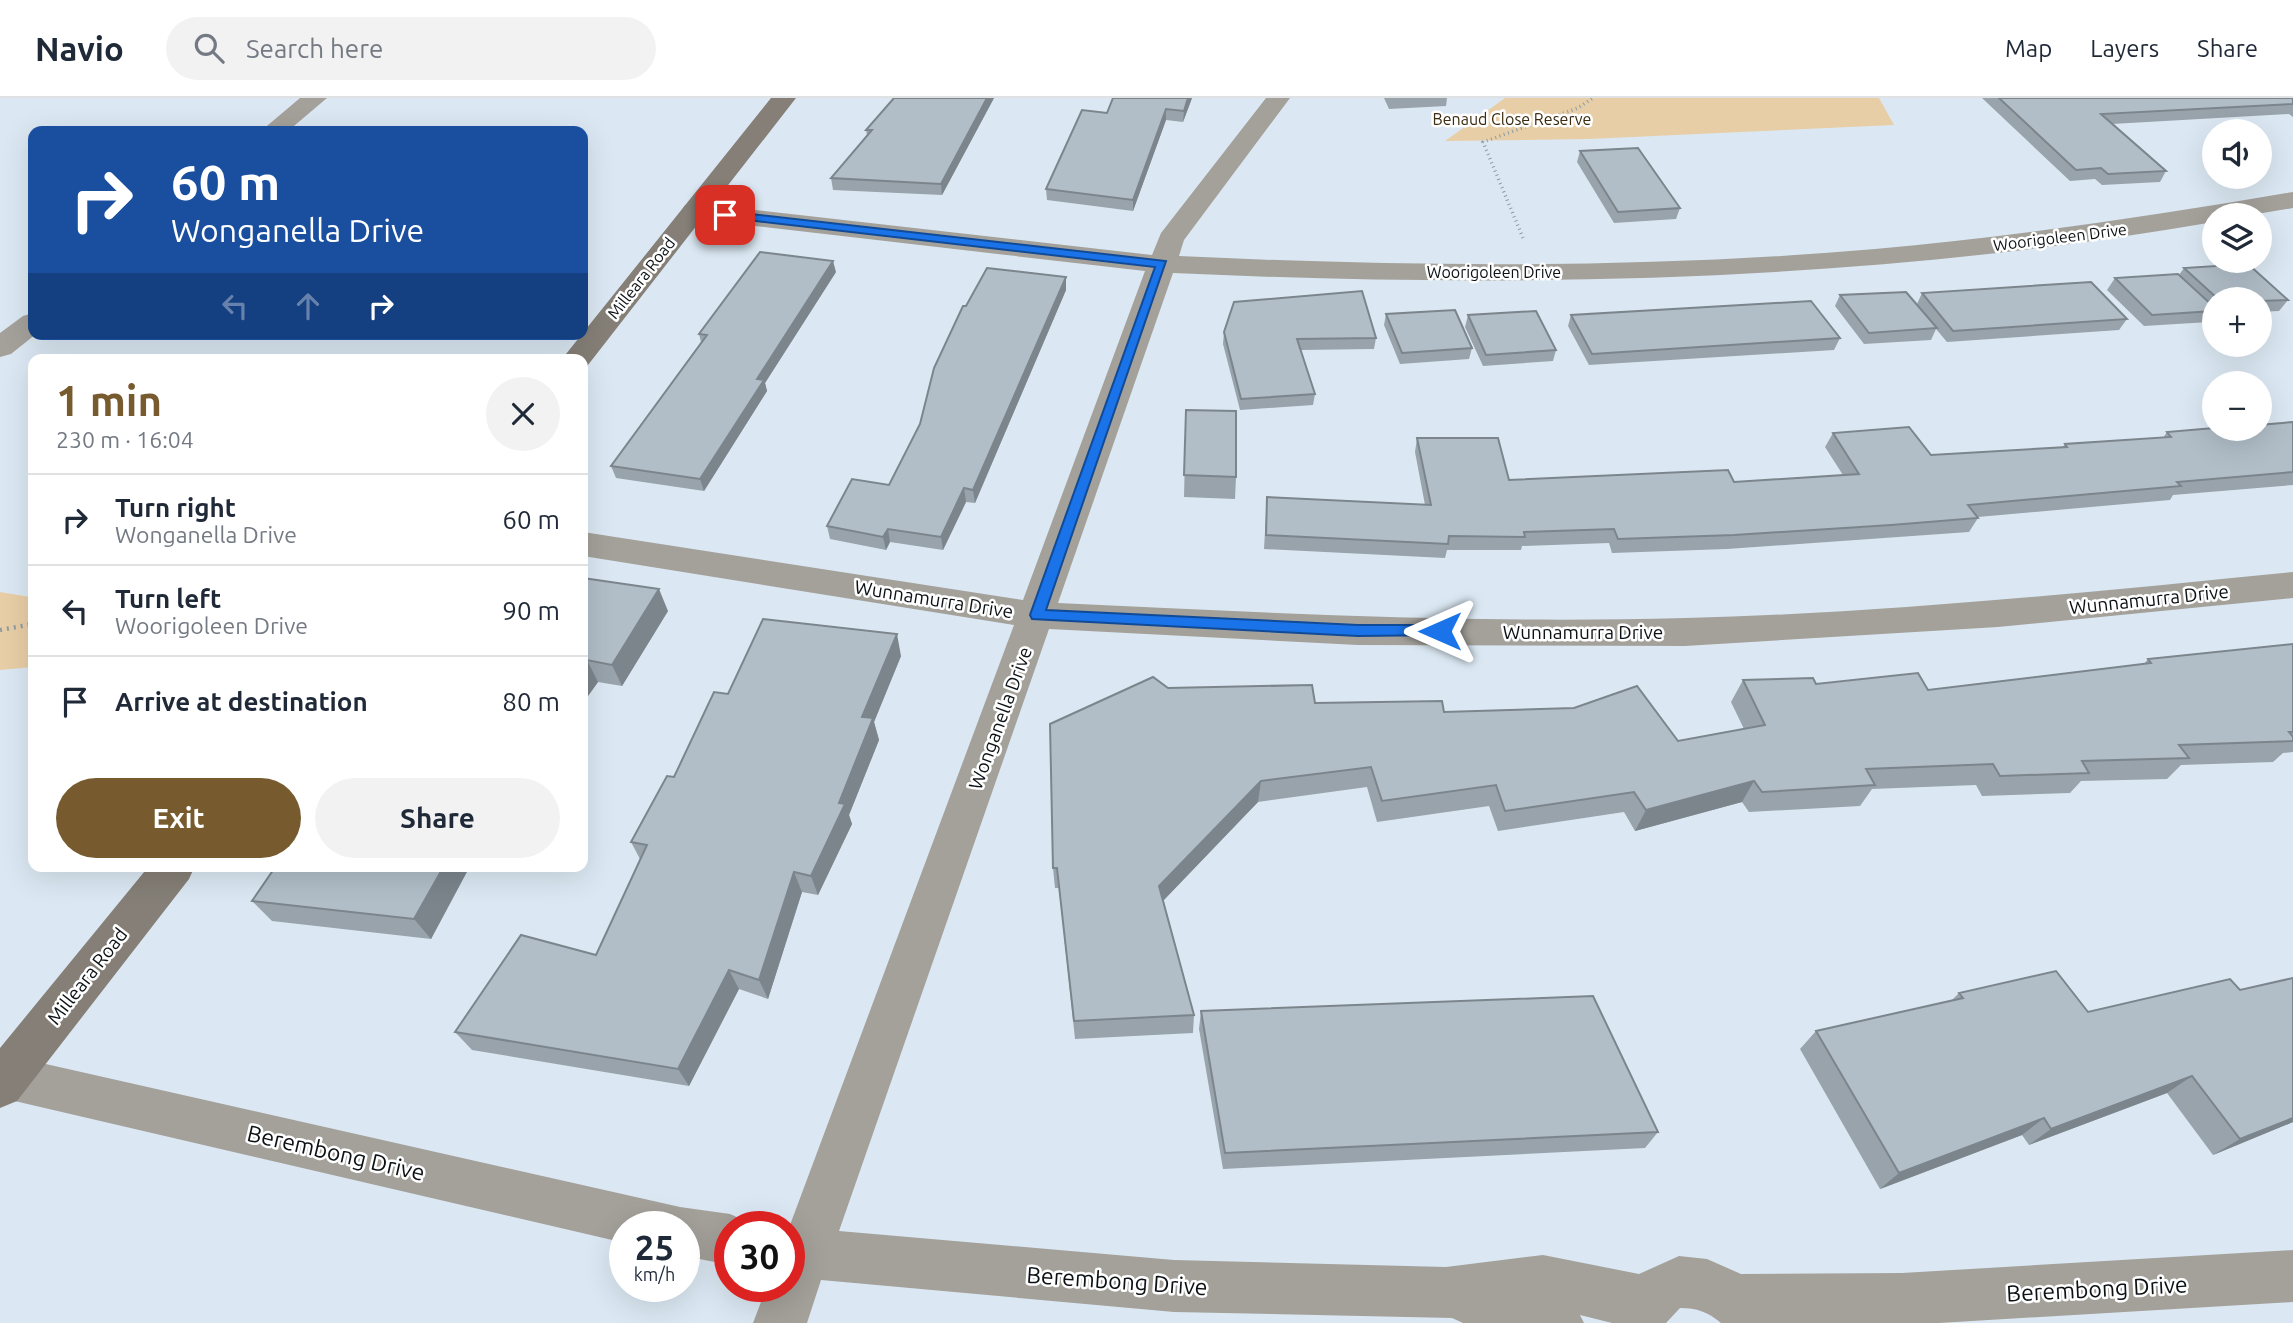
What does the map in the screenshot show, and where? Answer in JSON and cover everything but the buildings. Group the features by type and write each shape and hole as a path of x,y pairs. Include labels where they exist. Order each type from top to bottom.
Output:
{"main road":[{"name":"Milleara Road","path":"581,354 784,98"},
{"name":"Milleara Road","path":"3,1081 169,872"}],"street":[{"path":"279,126 315,98"},
{"name":"Wonganella Drive","path":"805,1230 1037,615 1171,239 1278,98"},
{"name":"Woorigoleen Drive","path":"694,211 1162,264 1459,274 1641,270 1828,260 2020,243 2170,223 2293,200"},
{"path":"0,348 28,326"},
{"name":"Wunnamurra Drive","path":"588,545 1037,615 1358,631 1685,632 1998,614 2293,585"},
{"name":"Berembong Drive","path":"3,1081 609,1214"},
{"name":"Berembong Drive","path":"805,1252 1003,1273 1174,1286 1446,1293 1543,1281 1643,1312"},
{"name":"Berembong Drive","path":"1747,1312 1902,1299 2293,1276"},
{"path":"1643,1312 1660,1289 1677,1282 1697,1282 1717,1288 1747,1312"},
{"name":"Berembong Drive","path":"1446,1293 1557,1323"},
{"name":"Berembong Drive","path":"1836,1323 1902,1299"},
{"name":"Wonganella Drive","path":"780,1323 785,1302"}],"path":[{"path":"1528,249 1483,142 1578,108 1593,98"},
{"path":"0,631 28,625"}],"green space":[{"name":"Benaud Close Reserve","path":"1505,98 1879,98 1894,125 1589,139 1445,141"},
{"path":"0,592 28,597 28,667 0,670"}],"route":[{"path":"725,215 1162,264 1037,615 1358,631 1440,631"}]}
